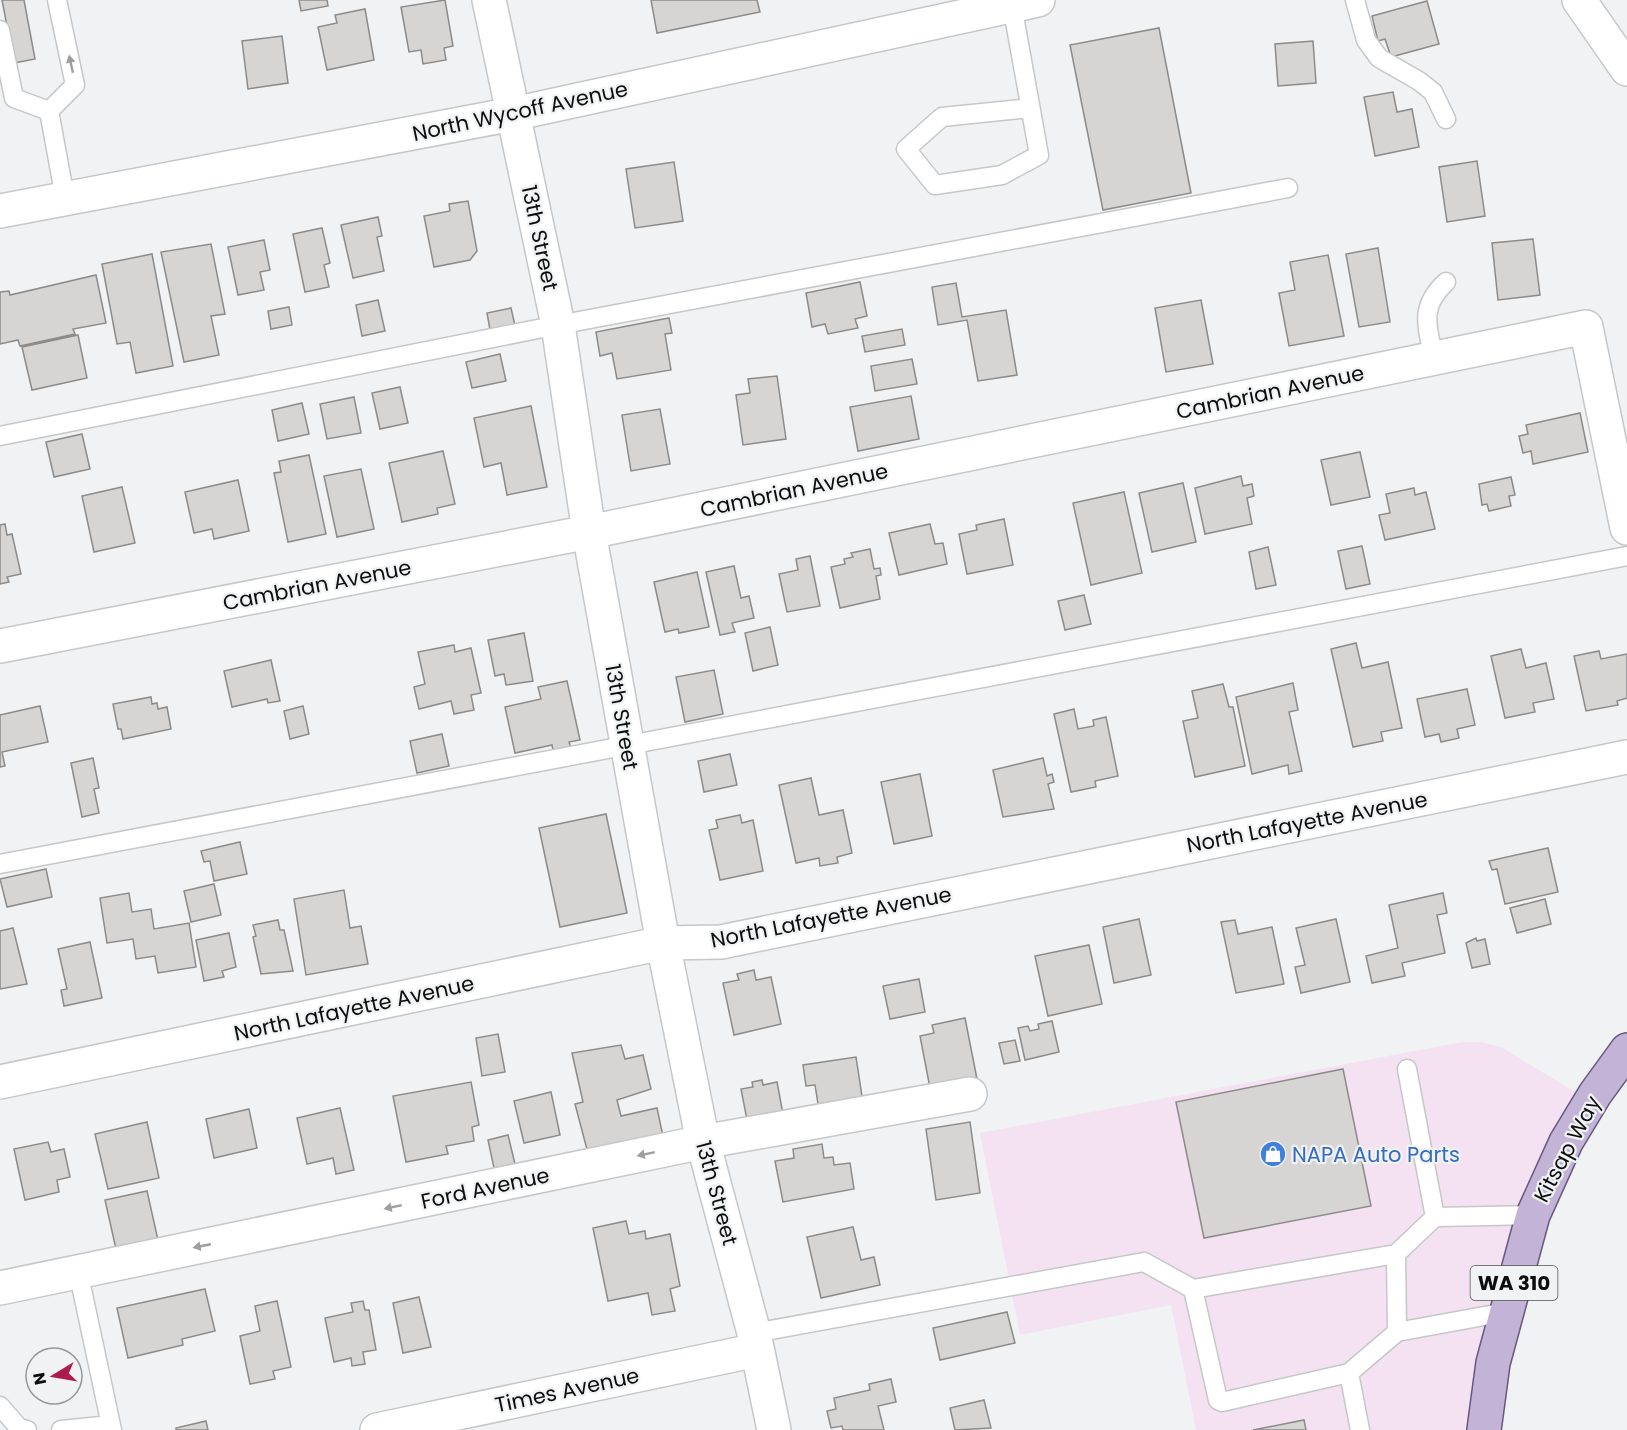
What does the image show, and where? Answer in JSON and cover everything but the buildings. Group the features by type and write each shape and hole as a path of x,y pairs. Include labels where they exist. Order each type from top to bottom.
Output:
{"main road":[{"name":"Kitsap Way","path":"1484,1430 1494,1363 1533,1215 1566,1142 1595,1094 1627,1050"}],"street":[{"name":"13th Street","path":"489,0 558,325 589,532 663,943 703,1142 756,1341 774,1430"},
{"path":"1579,0 1627,69"},
{"name":"North Wycoff Avenue","path":"0,210 513,114 1025,3"},
{"name":"Cambrian Avenue","path":"0,646 589,532 1586,327 1627,528"},
{"name":"North Lafayette Avenue","path":"0,1082 663,943 721,942 1627,757"},
{"name":"Ford Avenue","path":"0,1288 703,1142 970,1094"},
{"name":"Times Avenue","path":"377,1430 756,1341"}],"lane":[{"path":"49,111 75,85 57,0"},
{"path":"1354,0 1365,40 1379,58 1419,81 1433,92 1446,119"},
{"path":"1025,3 1030,108 1039,154 1002,175 935,185 906,149 942,117 1030,108"},
{"path":"0,30 14,98 49,111"},
{"path":"49,111 65,198"},
{"path":"0,436 558,325 1288,188"},
{"path":"1434,358 1427,326 1427,312 1430,301 1446,282"},
{"path":"0,864 1627,556"},
{"path":"1407,1069 1435,1217"},
{"path":"756,1341 1144,1263 1193,1289 1396,1254 1435,1217 1533,1215"},
{"path":"1396,1254 1397,1332"},
{"path":"61,1430 112,1427 78,1271"},
{"path":"1193,1289 1218,1400 1222,1402 1349,1373 1397,1332 1506,1312"},
{"path":"1349,1373 1360,1430"},
{"path":"0,1406 19,1428 27,1430"}],"shaded area":[{"path":"1463,1042 1480,1042 1501,1047 1580,1095 1478,1430 1196,1430 1171,1305 1020,1335 980,1133"}],"place":[{"name":"NAPA Auto Parts","path":"1273,1154"}]}
